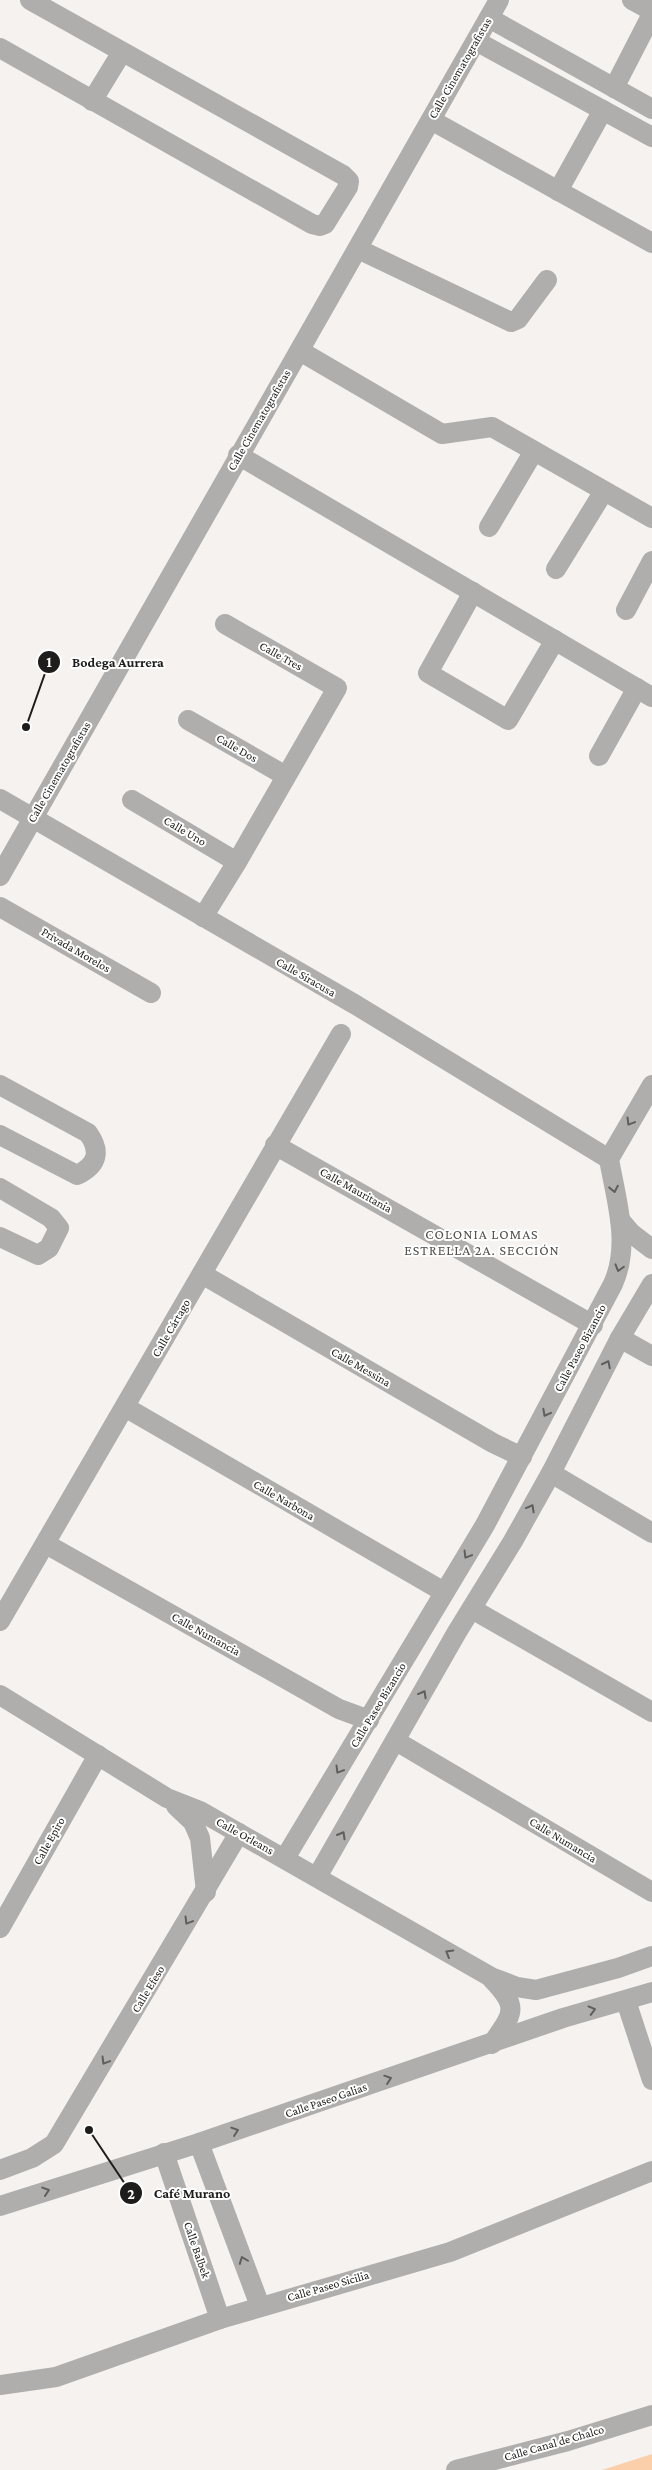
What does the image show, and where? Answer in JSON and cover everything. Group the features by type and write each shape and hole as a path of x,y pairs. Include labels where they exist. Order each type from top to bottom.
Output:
{"street":[{"path":"0,48 312,224 320,226 325,224 348,187 349,181 343,175 30,0"},
{"name":"Calle Cinematografistas","path":"0,876 499,0"},
{"path":"614,88 652,12 632,0"},
{"path":"489,18 652,109"},
{"path":"476,41 652,137"},
{"path":"92,101 122,52"},
{"path":"558,191 603,110"},
{"path":"431,120 652,243"},
{"path":"358,249 511,322 518,319 547,280"},
{"path":"300,351 442,434 492,427 652,518"},
{"path":"489,527 534,451"},
{"path":"238,456 644,692 599,756"},
{"path":"556,570 604,491"},
{"path":"626,610 652,561"},
{"path":"473,592 428,673 508,720 555,640"},
{"name":"Calle Tres","path":"225,624 338,688 286,776"},
{"name":"Calle Dos","path":"188,720 286,776"},
{"path":"202,917 237,862 286,776"},
{"name":"Calle Siracusa","path":"0,799 356,1005 608,1159"},
{"name":"Calle Uno","path":"132,800 237,862"},
{"name":"Privada Morelos","path":"0,907 151,993"},
{"name":"Calle Cártago","path":"0,1621 341,1034"},
{"path":"0,1085 88,1133 96,1144 97,1155 87,1171 77,1175 0,1135"},
{"path":"608,1159 652,1085"},
{"name":"Calle Mauritania","path":"275,1145 593,1325"},
{"name":"Calle Paseo Bizancio","path":"285,1858 485,1525 593,1325 618,1272 621,1260 620,1220 608,1159"},
{"path":"0,1188 51,1218 58,1228 49,1248 38,1255 0,1237"},
{"path":"620,1220 631,1233 652,1248"},
{"name":"Calle Messina","path":"202,1274 494,1443 522,1457"},
{"path":"317,1877 513,1541 551,1473 620,1338 652,1284"},
{"path":"620,1338 652,1356"},
{"name":"Calle Narbona","path":"125,1408 444,1592"},
{"path":"551,1473 652,1533"},
{"path":"485,1525 513,1541"},
{"name":"Calle Numancia","path":"46,1544 339,1709 369,1720"},
{"path":"472,1609 652,1712"},
{"name":"Calle Orleans","path":"0,1695 167,1798 200,1811 491,1977"},
{"path":"0,1710 22,1710"},
{"name":"Calle Numancia","path":"396,1741 652,1892"},
{"name":"Calle Epiro","path":"0,1928 98,1755"},
{"path":"167,1798 193,1822 200,1838 206,1892"},
{"name":"Calle Efeso","path":"0,2170 32,2158 54,2144 206,1892 239,1833"},
{"path":"491,1977 517,1987 536,1990 652,1956"},
{"path":"491,1977 507,1994 512,2004 507,2022 492,2044"},
{"path":"553,1986 563,2018"},
{"name":"Calle Paseo Galias","path":"0,2206 199,2143 492,2044 563,2018 652,1992"},
{"path":"626,2001 652,2080"},
{"path":"199,2143 260,2306"},
{"name":"Calle Balbek","path":"164,2153 220,2319"},
{"name":"Calle Paseo Sicilia","path":"0,2385 56,2377 260,2306 450,2252 652,2171"},
{"name":"Calle Canal de Chalco","path":"456,2470 568,2441 652,2415"}],"shaded area":[{"path":"652,2454 652,2470 602,2470"}],"place":[{"name":"Bodega Aurrera","path":"26,727"},
{"name":"Café Murano","path":"89,2130"}],"district":[{"name":"COLONIA LOMAS ESTRELLA 2A. SECCIÓN","path":"482,1242"}]}
